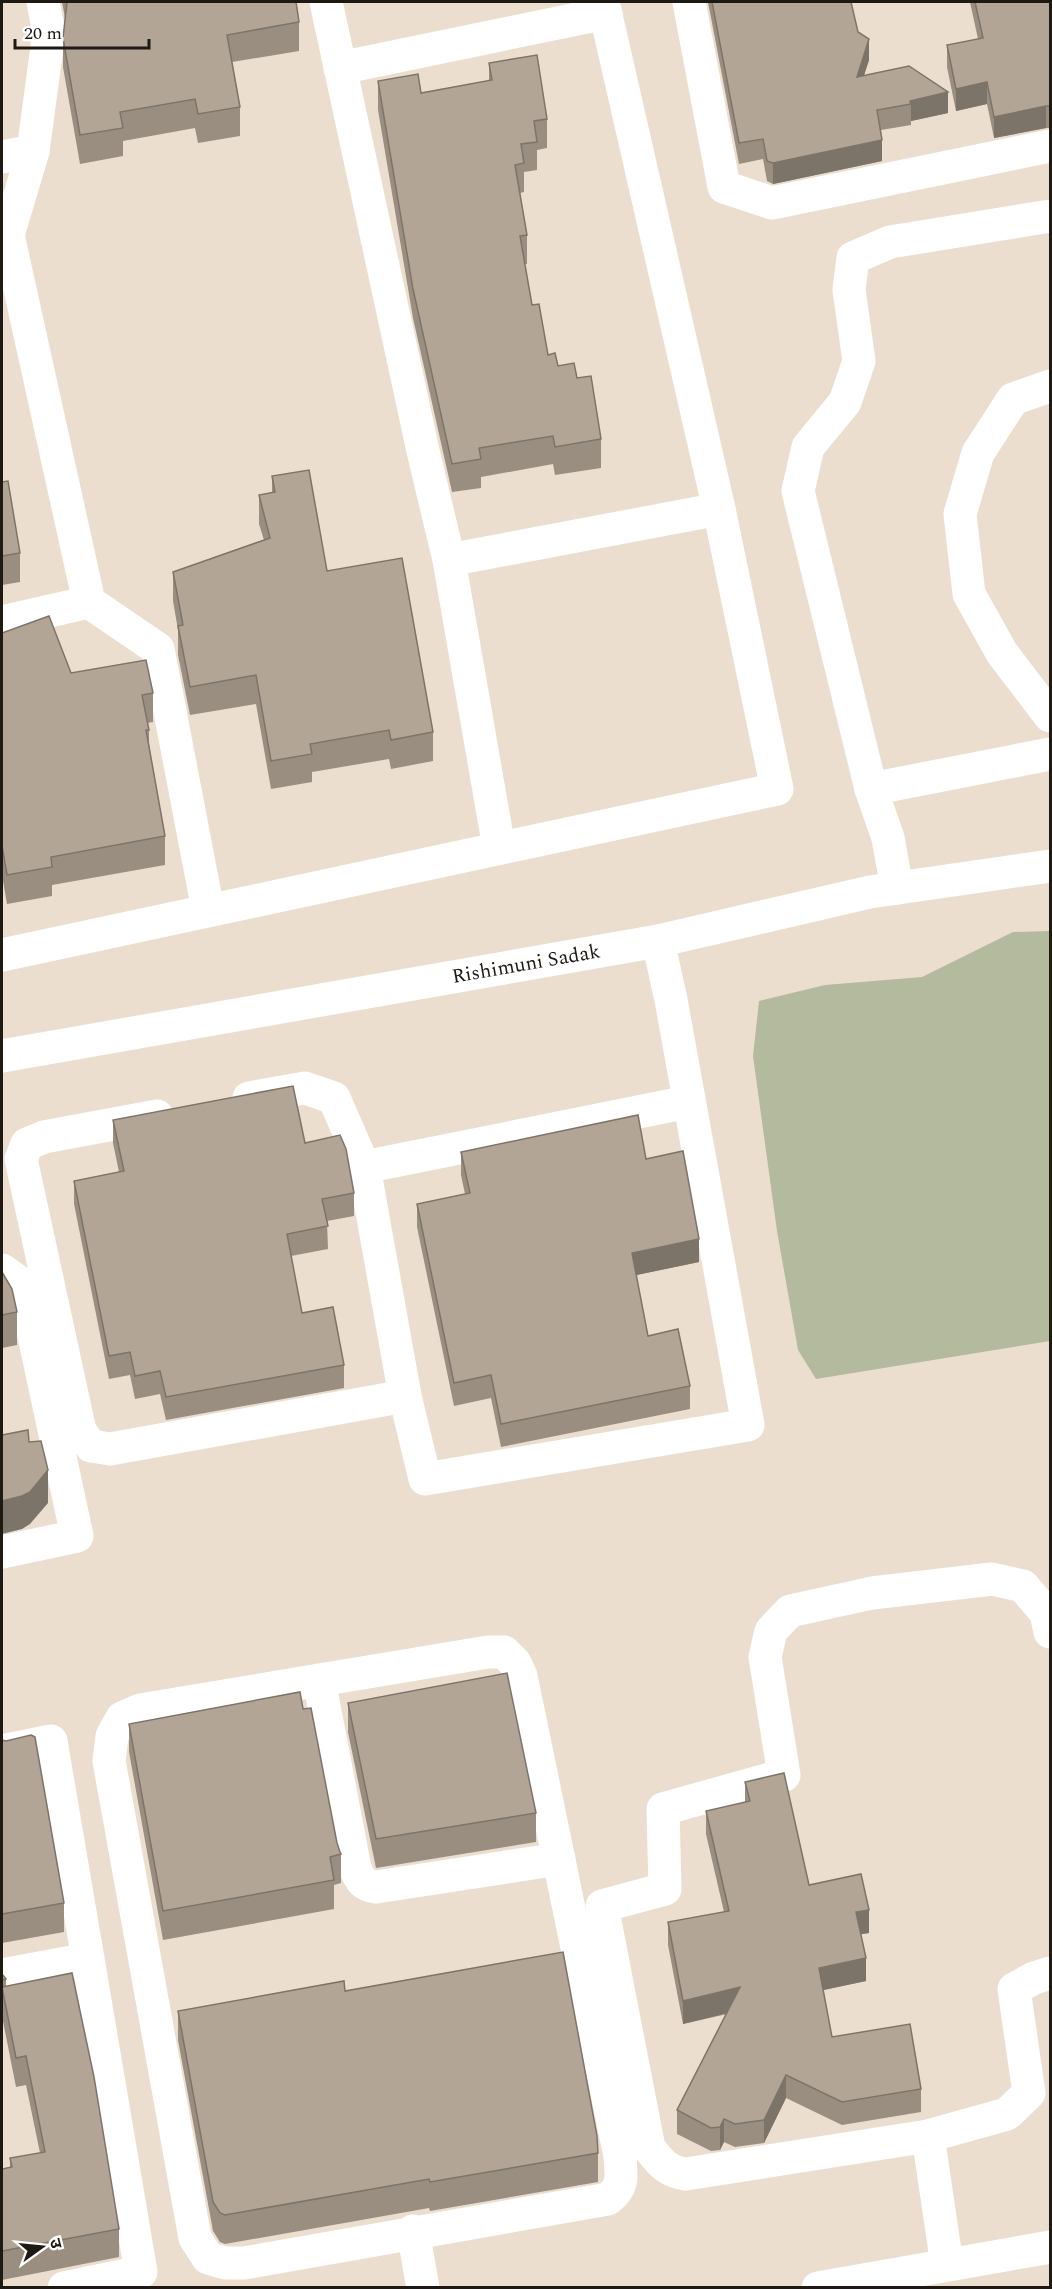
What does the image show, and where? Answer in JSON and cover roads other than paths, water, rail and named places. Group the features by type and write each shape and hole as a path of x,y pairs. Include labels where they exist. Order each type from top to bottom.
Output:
{"street":[{"path":"43,2 49,32 17,154 8,235 89,602 158,648 208,910"},
{"path":"326,2 423,451 449,560 499,848"},
{"path":"689,2 724,187 772,203 1050,146"},
{"path":"2,955 777,789 719,509 604,7 339,68"},
{"path":"897,888 888,838 872,789 798,491 808,447 845,402 859,361 849,290 853,258 890,242 1050,216"},
{"path":"1050,386 1013,399 978,453 960,514 969,594 1002,653 1050,716"},
{"path":"449,560 719,509"},
{"path":"2,622 89,602"},
{"path":"872,789 1050,754"},
{"name":"Rishimuni Sadak","path":"2,1056 658,940 870,892 1050,866"},
{"path":"225,1103 304,1088 334,1098 364,1167 405,1396 426,1479 748,1425 671,1000 658,940"},
{"path":"364,1167 688,1102"},
{"path":"191,1109 44,1137 27,1144 21,1160 80,1431 91,1446 110,1449 405,1396"},
{"path":"2,1270 23,1285 78,1536 2,1552"},
{"path":"1050,1632 1046,1613 1023,1586 992,1579 872,1593 790,1611 771,1631 765,1657 784,1774 663,1809 665,1889 602,1906 650,2148 661,2164 672,2173 686,2174 928,2136 1007,2114 1029,2093 1014,1989 1034,1978 1050,1973"},
{"path":"488,1652 504,1652 515,1663 521,1676 620,2156 621,2183 608,2199 244,2263 225,2263 208,2258 195,2238 109,1761 112,1736 122,1718 140,1710 319,1680 488,1652"},
{"path":"319,1680 355,1868 360,1880 366,1886 376,1887 559,1859"},
{"path":"2,1751 51,1741 141,2272 64,2288"},
{"path":"2,1975 88,1959"},
{"path":"928,2136 947,2265"},
{"path":"413,2232 423,2288"},
{"path":"818,2288 1050,2247"}]}
